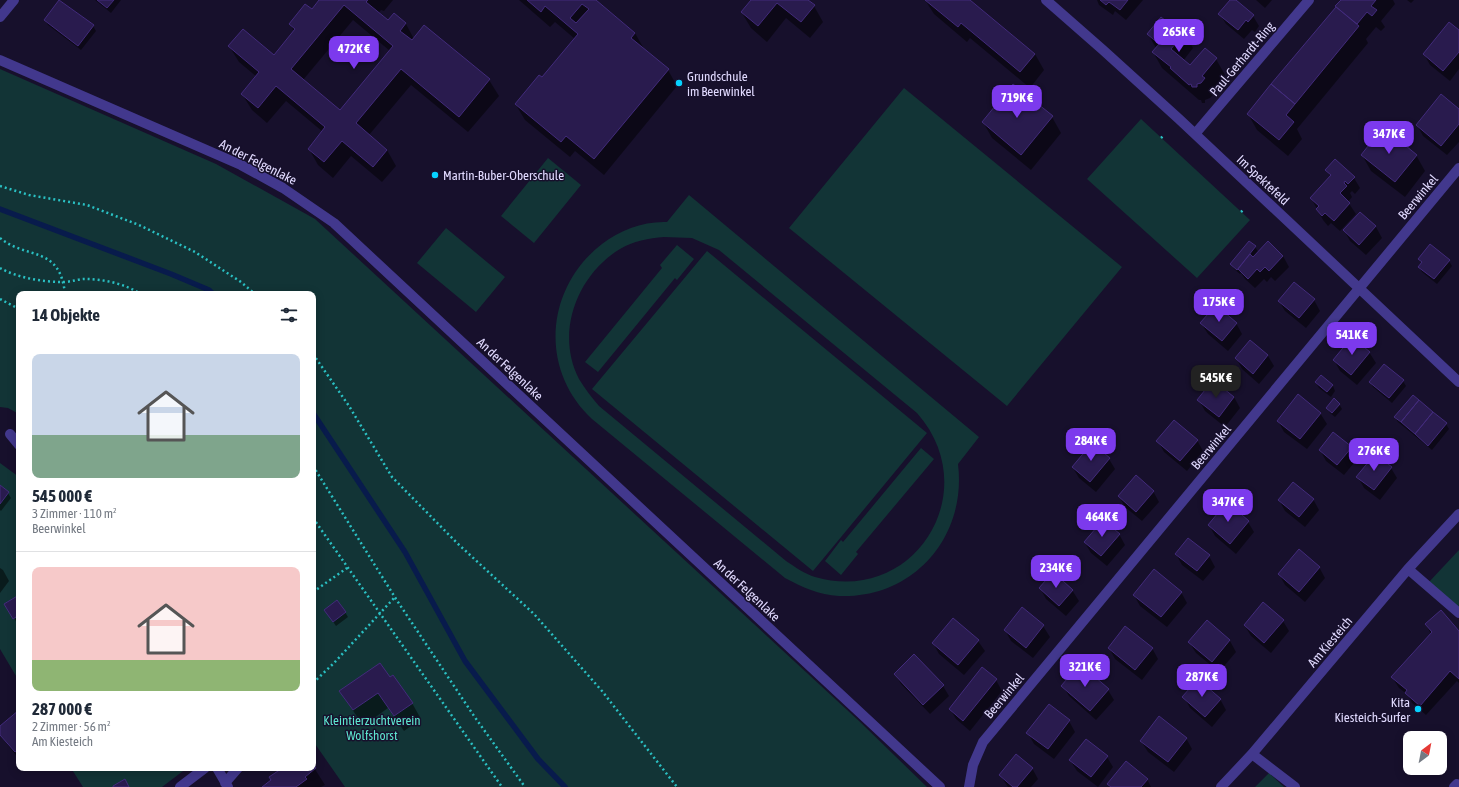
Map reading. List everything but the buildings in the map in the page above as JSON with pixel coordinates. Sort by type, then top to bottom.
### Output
[{"type":"street","points":[[0,17],[14,0]]},
{"type":"street","name":"Im Spektefeld","points":[[1046,0],[1195,134],[1459,382]]},
{"type":"street","name":"Paul-Gerhardt-Ring","points":[[1195,134],[1309,0]]},
{"type":"street","name":"An der Felgenlake","points":[[0,60],[240,164],[283,188],[334,223],[940,787]]},
{"type":"street","name":"Beerwinkel","points":[[968,787],[973,765],[983,742],[1459,168]]},
{"type":"street","points":[[10,434],[16,441]]},
{"type":"street","name":"Am Kiesteich","points":[[1221,787],[1252,754],[1408,569],[1459,514]]},
{"type":"street","points":[[1408,569],[1459,614]]},
{"type":"street","points":[[1252,754],[1295,787]]},
{"type":"street","points":[[180,787],[201,771]]},
{"type":"street","points":[[219,771],[226,785],[236,771]]},
{"type":"path","points":[[1161,138],[1164,135]]},
{"type":"path","points":[[0,186],[29,195],[87,205],[139,225],[194,252],[241,282],[252,291]]},
{"type":"path","points":[[1241,212],[1244,209]]},
{"type":"path","points":[[0,238],[48,259],[57,268],[63,282],[64,291]]},
{"type":"path","points":[[0,268],[10,274],[35,279],[63,282],[84,279],[105,281],[132,288],[136,291]]},
{"type":"path","points":[[0,299],[16,308]]},
{"type":"path","points":[[316,358],[349,406],[392,477],[458,543],[534,614],[602,691],[677,787]]},
{"type":"path","points":[[316,471],[395,597],[474,716],[525,787]]},
{"type":"path","points":[[316,522],[502,787]]},
{"type":"path","points":[[316,590],[347,568]]},
{"type":"path","points":[[316,680],[395,597]]},
{"type":"green space","name":"Kleintierzuchtverein Wolfshorst","points":[[0,69],[216,164],[315,219],[859,721],[927,787],[345,787],[316,745],[316,291],[16,291],[16,412],[8,408],[0,407]]},
{"type":"green space","points":[[904,88],[1122,267],[1007,406],[789,228]]},
{"type":"green space","points":[[1141,119],[1250,220],[1197,278],[1087,179]]},
{"type":"green space","points":[[548,158],[581,185],[534,243],[501,216]]},
{"type":"green space","points":[[689,195],[979,437],[958,464],[959,490],[954,515],[944,538],[930,558],[912,575],[890,587],[866,594],[839,596],[811,590],[785,578],[592,419],[575,399],[563,377],[557,354],[556,330],[560,306],[569,283],[583,262],[609,239],[633,227],[650,223],[667,222]],"holes":[[[658,237],[692,238],[719,250],[917,413],[936,444],[944,476],[941,507],[929,535],[909,558],[882,575],[851,581],[815,577],[786,561],[599,406],[579,379],[572,361],[569,343],[570,325],[574,306],[582,289],[592,274],[605,260],[620,249],[641,240]]]},
{"type":"green space","points":[[446,228],[505,277],[476,312],[417,263]]},
{"type":"green space","points":[[677,245],[694,259],[677,280],[675,278],[598,372],[585,362],[662,268],[660,265]]},
{"type":"green space","points":[[707,251],[927,433],[813,571],[592,389]]},
{"type":"green space","points":[[921,448],[934,459],[856,552],[858,554],[841,575],[825,561],[841,540],[843,542]]},
{"type":"green space","points":[[0,463],[16,475],[16,676],[0,649]]},
{"type":"green space","points":[[1459,550],[1459,608],[1429,582]]},
{"type":"green space","points":[[73,771],[183,771],[162,787],[83,787]]},
{"type":"green space","points":[[1269,773],[1284,787],[1255,787]]},
{"type":"waterway","points":[[0,209],[171,274],[210,291]]},
{"type":"waterway","points":[[316,418],[405,552],[465,661],[538,759],[565,787]]},
{"type":"place","name":"Grundschule im Beerwinkel","points":[[679,83]]},
{"type":"place","name":"Martin-Buber-Oberschule","points":[[435,175]]},
{"type":"place","name":"Kita Kiesteich-Surfer","points":[[1418,709]]}]
